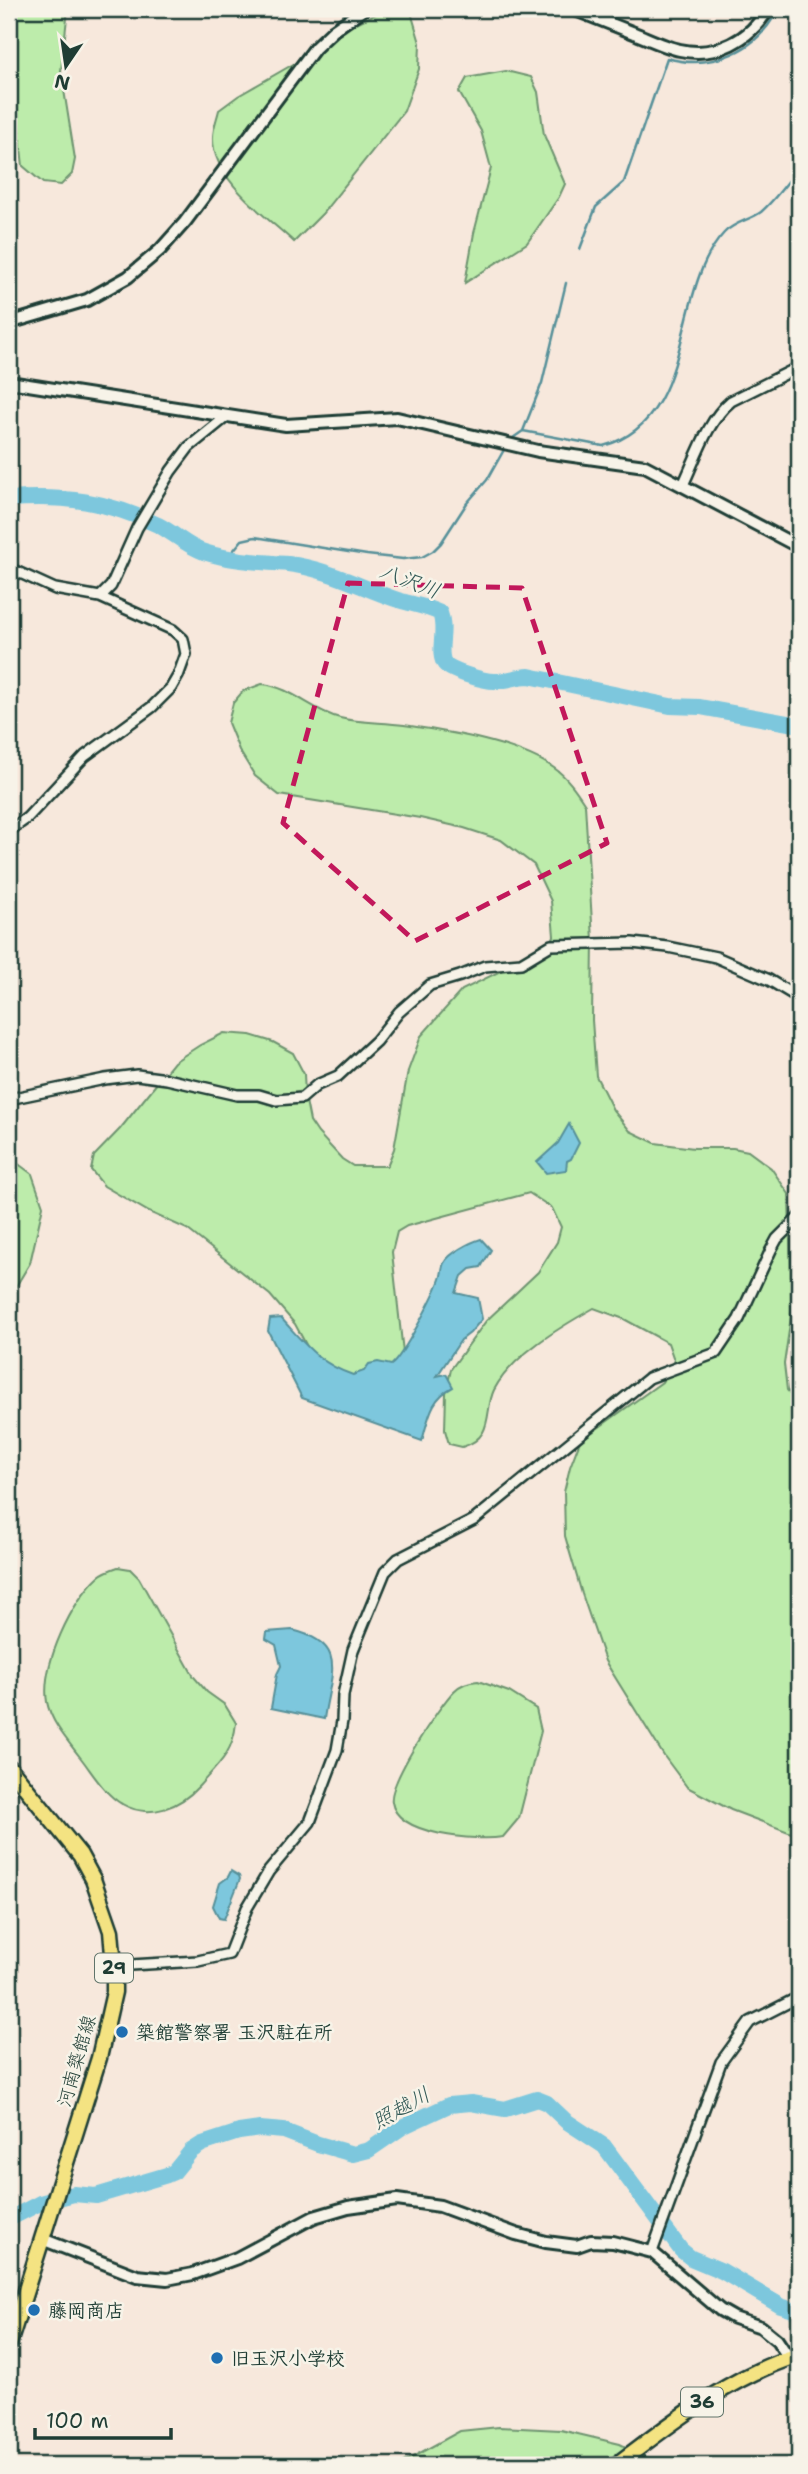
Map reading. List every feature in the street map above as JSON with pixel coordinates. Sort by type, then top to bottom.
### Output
[{"type":"main road","name":"河南築館線","points":[[9,1767],[80,1855],[93,1879],[111,1931],[114,1966],[114,1993],[108,2024],[9,2343]]},
{"type":"main road","name":"36","points":[[616,2465],[708,2398],[749,2375],[794,2357]]},
{"type":"street","points":[[9,323],[87,300],[145,264],[185,222],[315,48],[363,9]]},
{"type":"street","points":[[573,9],[668,46],[695,52],[723,48],[738,41],[751,31],[768,9]]},
{"type":"street","points":[[683,485],[723,408],[799,367]]},
{"type":"street","points":[[9,382],[286,425],[397,418],[512,445],[645,466],[799,547]]},
{"type":"street","points":[[100,597],[111,586],[137,528],[171,471],[189,447],[226,417]]},
{"type":"street","points":[[9,568],[55,589],[100,597],[173,630],[183,639],[186,654],[171,688],[152,707],[85,756],[27,818],[9,831]]},
{"type":"street","points":[[9,1099],[105,1079],[137,1076],[167,1079],[237,1095],[260,1095],[276,1100],[302,1098],[317,1085],[338,1076],[430,985],[485,966],[521,963],[551,945],[632,943],[704,954],[735,964],[799,998]]},
{"type":"street","points":[[114,1966],[198,1961],[229,1954],[247,1908],[269,1871],[310,1822],[337,1750],[343,1695],[353,1650],[385,1572],[398,1559],[474,1520],[649,1378],[716,1353],[735,1326],[777,1239],[799,1217]]},
{"type":"street","points":[[652,2252],[721,2062],[750,2022],[799,1997]]},
{"type":"street","points":[[44,2232],[137,2276],[167,2279],[192,2274],[237,2258],[314,2217],[348,2207],[397,2200],[440,2206],[516,2234],[547,2242],[577,2246],[591,2241],[612,2242],[652,2252],[720,2310],[761,2327],[794,2357]]},
{"type":"highlighted area","points":[[348,583],[522,588],[607,843],[415,941],[283,823]]},
{"type":"green space","points":[[9,9],[68,9],[61,71],[75,159],[72,174],[61,185],[43,183],[23,166],[17,111],[9,86]]},
{"type":"green space","points":[[386,9],[410,9],[420,43],[419,69],[404,111],[322,214],[294,242],[243,196],[221,167],[213,137],[219,110],[238,96],[323,47],[352,25]]},
{"type":"green space","points":[[506,71],[531,77],[538,92],[544,135],[565,184],[527,243],[465,283],[474,233],[491,168],[481,131],[459,92],[467,78]]},
{"type":"green space","points":[[262,684],[283,690],[340,718],[422,728],[502,745],[539,759],[563,775],[585,804],[593,940],[592,1020],[596,1076],[613,1110],[630,1131],[655,1143],[748,1151],[771,1168],[789,1194],[792,1310],[784,1364],[787,1390],[799,1404],[799,1836],[731,1810],[687,1787],[664,1756],[605,1661],[565,1536],[564,1492],[580,1441],[662,1382],[674,1360],[668,1343],[624,1319],[594,1308],[538,1343],[512,1365],[494,1390],[487,1423],[480,1437],[462,1447],[449,1444],[445,1430],[446,1393],[451,1369],[486,1321],[538,1272],[557,1242],[561,1227],[552,1208],[529,1193],[407,1226],[397,1232],[392,1252],[406,1380],[345,1394],[310,1352],[295,1324],[270,1295],[187,1229],[149,1212],[104,1186],[91,1170],[94,1156],[120,1129],[174,1062],[224,1033],[250,1035],[273,1042],[293,1053],[304,1074],[310,1121],[318,1133],[342,1159],[353,1166],[387,1166],[394,1149],[408,1071],[421,1036],[462,990],[549,947],[554,936],[551,901],[534,865],[501,840],[420,818],[279,795],[255,776],[239,750],[228,723],[233,703],[243,691]]},
{"type":"green space","points":[[9,1157],[32,1174],[43,1206],[30,1263],[9,1298]]},
{"type":"green space","points":[[118,1567],[130,1569],[139,1578],[194,1677],[207,1692],[225,1705],[236,1723],[228,1750],[199,1786],[174,1805],[154,1811],[133,1809],[110,1795],[60,1731],[47,1702],[49,1670],[69,1617],[99,1576]]},
{"type":"green space","points":[[478,1681],[509,1692],[536,1709],[541,1731],[519,1818],[503,1837],[458,1837],[422,1829],[397,1813],[392,1802],[393,1792],[406,1762],[447,1699],[459,1687]]},
{"type":"green space","points":[[499,2427],[561,2430],[620,2444],[662,2465],[398,2465],[460,2431]]},
{"type":"water","points":[[569,1124],[579,1143],[571,1159],[567,1161],[566,1170],[546,1173],[537,1162],[558,1143]]},
{"type":"water","points":[[481,1239],[491,1250],[481,1267],[470,1269],[462,1276],[456,1293],[478,1298],[482,1319],[461,1340],[437,1376],[446,1374],[453,1387],[435,1403],[422,1441],[302,1398],[268,1331],[270,1319],[281,1318],[305,1345],[322,1359],[353,1375],[364,1371],[369,1364],[378,1362],[391,1365],[403,1351],[425,1311],[441,1277],[443,1264],[450,1255]]},
{"type":"water","points":[[292,1630],[310,1636],[329,1653],[332,1675],[324,1719],[271,1708],[281,1666],[276,1645],[266,1639],[267,1632]]},
{"type":"water","points":[[231,1871],[240,1879],[224,1919],[219,1918],[213,1906],[220,1883]]},
{"type":"waterway","points":[[580,249],[596,207],[624,182],[667,58],[700,62],[732,54],[758,36],[778,9]]},
{"type":"waterway","points":[[523,431],[603,446],[633,432],[654,410],[668,383],[707,257],[724,233],[732,226],[761,212],[799,168]]},
{"type":"waterway","points":[[510,440],[523,431],[542,383],[566,283]]},
{"type":"waterway","points":[[228,557],[242,540],[255,537],[367,555],[403,559],[422,557],[441,543],[467,503],[487,480],[505,448]]},
{"type":"waterway","name":"八沢川","points":[[9,499],[67,499],[103,505],[158,525],[204,552],[235,559],[315,569],[435,611],[440,613],[442,620],[441,652],[444,663],[477,678],[496,681],[529,676],[670,706],[700,707],[799,725]]},
{"type":"waterway","name":"照越川","points":[[9,2219],[40,2203],[74,2194],[96,2196],[167,2175],[174,2172],[191,2151],[202,2144],[239,2132],[260,2129],[284,2131],[353,2154],[369,2150],[404,2126],[449,2105],[471,2103],[505,2109],[537,2099],[547,2103],[566,2121],[604,2146],[681,2250],[781,2306],[799,2312]]},
{"type":"place","name":"築館警察署 玉沢駐在所","points":[[122,2032]]},
{"type":"place","name":"藤岡商店","points":[[34,2310]]},
{"type":"place","name":"旧玉沢小学校","points":[[217,2358]]}]
